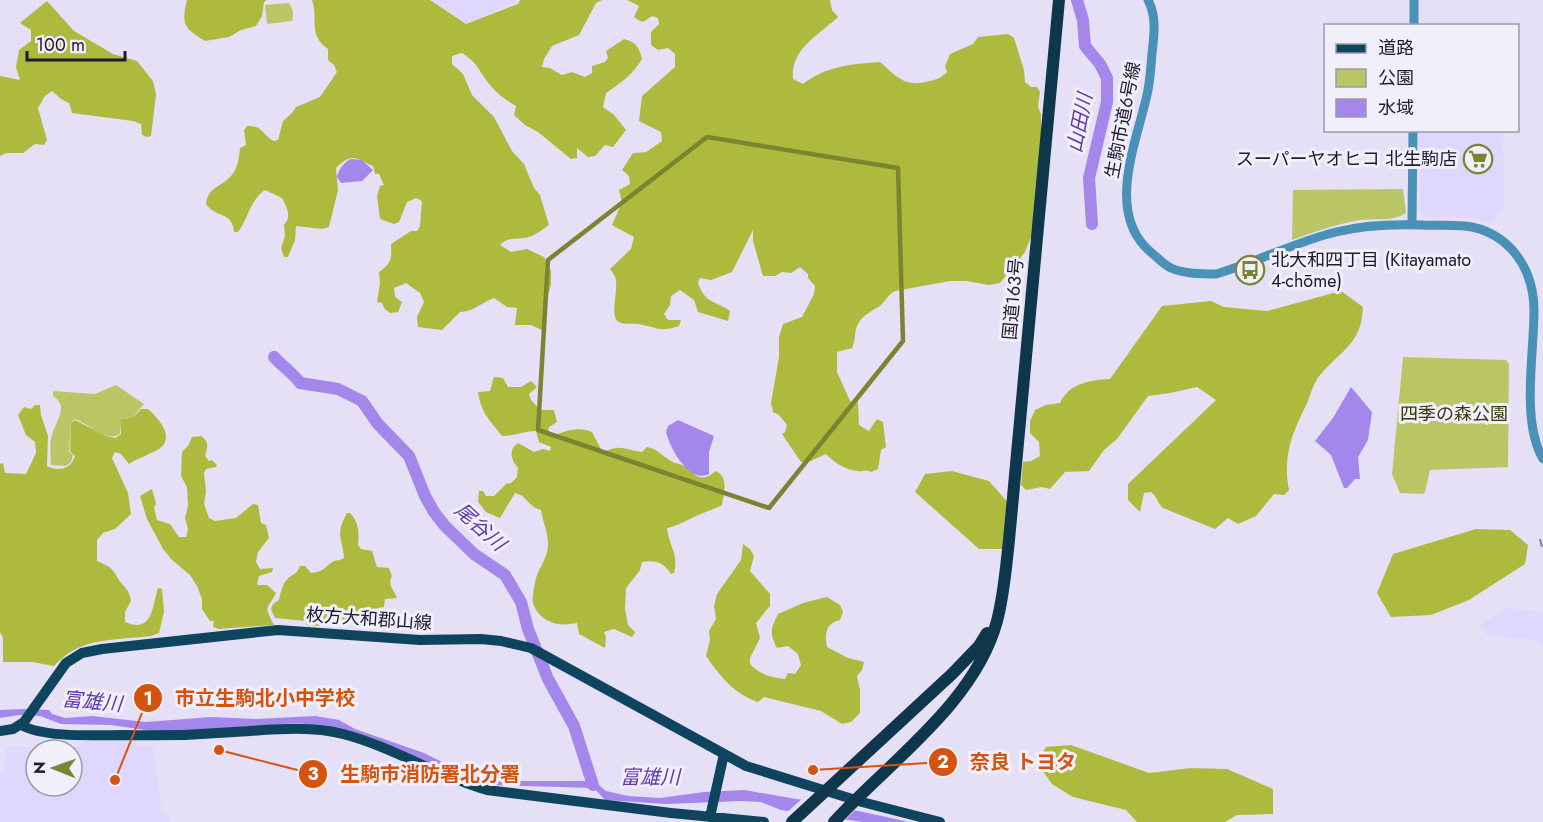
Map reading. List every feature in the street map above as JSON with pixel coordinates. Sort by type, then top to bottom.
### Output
[{"type":"highway","name":"国道163号","points":[[834,822],[953,703],[983,657],[994,630],[1001,601],[1009,540],[1059,0]]},
{"type":"highway","name":"国道163号","points":[[794,820],[968,658],[987,634],[1001,601]]},
{"type":"main road","name":"枚方大和郡山線","points":[[22,724],[66,663],[82,653],[102,649],[278,630],[420,640],[501,641],[531,648],[746,766],[820,795],[879,806],[940,822]]},
{"type":"main road","points":[[0,731],[22,724],[37,732],[88,735],[160,736],[300,729],[342,734],[388,750],[462,783],[487,790],[659,812],[711,812],[764,822]]},
{"type":"main road","points":[[711,812],[724,754]]},
{"type":"main road","points":[[871,783],[870,796],[879,806]]},
{"type":"street","name":"生駒市道6号線","points":[[1148,0],[1154,13],[1148,91],[1125,193],[1132,228],[1149,251],[1170,268],[1199,274],[1216,274],[1337,232],[1374,226],[1462,226],[1485,231],[1502,240],[1516,254],[1528,272],[1534,297],[1532,420],[1536,446],[1543,459]]},
{"type":"street","points":[[1414,0],[1414,24]]},
{"type":"street","points":[[1412,225],[1413,132]]},
{"type":"highlighted area","points":[[707,137],[898,168],[903,341],[769,508],[538,430],[548,260]]},
{"type":"shaded area","points":[[432,0],[515,0],[516,2],[466,23]]},
{"type":"shaded area","points":[[1419,132],[1503,132],[1504,208],[1492,224],[1472,218],[1427,217],[1420,211]]},
{"type":"shaded area","points":[[1508,608],[1543,612],[1543,645],[1536,640],[1487,635],[1480,624]]},
{"type":"shaded area","points":[[85,739],[135,741],[136,746],[153,746],[162,812],[170,819],[170,822],[0,822],[0,774],[4,773],[6,747],[24,747],[24,798],[84,798]]},
{"type":"green space","points":[[187,0],[267,0],[264,2],[262,16],[256,26],[241,30],[229,37],[205,41],[192,33],[186,25],[184,15]]},
{"type":"green space","points":[[312,0],[430,0],[466,24],[518,4],[520,0],[602,0],[596,3],[579,35],[552,46],[542,67],[550,68],[562,75],[572,72],[585,77],[592,73],[592,66],[605,62],[608,58],[606,51],[624,39],[640,51],[642,59],[626,78],[606,93],[603,107],[614,115],[626,130],[613,147],[605,145],[595,156],[588,157],[577,148],[577,158],[571,159],[514,115],[516,106],[490,85],[471,60],[462,53],[452,56],[452,64],[463,74],[472,95],[494,117],[512,151],[524,164],[534,188],[540,195],[549,225],[532,236],[507,240],[500,245],[511,252],[527,249],[544,257],[551,271],[551,285],[545,304],[547,316],[542,330],[531,325],[515,325],[517,308],[507,307],[494,298],[460,312],[442,330],[418,327],[417,317],[424,302],[420,293],[406,283],[394,288],[395,297],[402,302],[398,312],[390,313],[382,303],[377,302],[379,272],[390,261],[391,244],[411,231],[417,231],[420,226],[422,201],[416,198],[407,202],[399,222],[394,224],[380,219],[377,196],[380,186],[384,185],[379,174],[375,174],[373,166],[358,159],[350,158],[336,168],[338,190],[329,227],[322,229],[296,226],[295,240],[288,257],[284,257],[281,248],[285,236],[284,225],[288,215],[282,198],[265,190],[256,199],[238,232],[234,232],[233,225],[227,217],[214,212],[206,204],[212,190],[227,180],[235,170],[240,148],[246,145],[244,130],[247,126],[260,129],[270,139],[278,140],[283,121],[296,107],[320,97],[337,72],[328,60],[328,49],[318,38]]},
{"type":"green space","points":[[627,0],[830,0],[832,10],[838,17],[807,43],[793,68],[793,79],[803,84],[830,70],[849,65],[880,62],[905,81],[918,83],[929,81],[940,78],[947,72],[945,66],[950,54],[973,44],[978,37],[1008,34],[1014,38],[1024,70],[1025,82],[1031,87],[1037,87],[1040,92],[1038,106],[1041,115],[1041,133],[1033,232],[1025,252],[1000,283],[989,285],[950,281],[895,291],[860,321],[852,348],[837,352],[837,372],[850,401],[858,402],[859,425],[869,431],[877,419],[883,422],[886,447],[881,450],[878,469],[871,472],[848,469],[826,454],[811,461],[801,462],[782,434],[787,425],[779,415],[773,412],[771,403],[779,357],[779,337],[783,324],[802,317],[814,294],[815,286],[808,278],[808,274],[800,267],[791,273],[782,272],[775,276],[763,276],[753,241],[753,230],[732,272],[711,280],[700,278],[698,282],[707,298],[730,311],[728,321],[698,312],[694,300],[680,290],[671,296],[670,305],[664,314],[668,320],[681,320],[679,326],[662,329],[619,322],[616,319],[614,310],[616,280],[610,269],[631,249],[634,237],[612,225],[622,202],[619,190],[630,184],[629,176],[622,170],[633,153],[646,152],[662,141],[661,132],[639,121],[642,96],[675,67],[675,54],[668,48],[658,50],[651,45],[651,32],[659,24],[658,18],[652,16],[643,22],[638,20],[634,17],[639,6]]},
{"type":"green space","points":[[47,1],[74,31],[113,54],[137,61],[153,81],[156,94],[151,136],[142,135],[141,124],[133,121],[72,113],[69,103],[52,91],[45,96],[38,108],[47,140],[44,145],[35,144],[23,153],[6,153],[0,156],[0,76],[20,80],[16,67],[19,50],[31,41],[31,30],[20,23]]},
{"type":"green space","points":[[289,3],[293,12],[292,21],[267,24],[265,5]]},
{"type":"green space","points":[[1403,189],[1406,213],[1401,216],[1351,222],[1325,228],[1292,240],[1293,190]]},
{"type":"green space","points":[[1341,291],[1363,307],[1359,330],[1349,346],[1314,384],[1290,444],[1287,465],[1289,490],[1284,495],[1274,494],[1256,516],[1238,524],[1228,518],[1215,529],[1163,508],[1151,492],[1144,493],[1140,512],[1128,500],[1128,484],[1216,400],[1197,387],[1148,396],[1117,439],[1104,450],[1089,471],[1065,472],[1050,489],[1042,487],[1026,490],[1021,485],[1023,462],[1040,456],[1039,442],[1030,433],[1030,421],[1035,410],[1046,405],[1060,403],[1069,391],[1081,384],[1110,379],[1162,306],[1211,301],[1224,307],[1267,311]]},
{"type":"green space","name":"四季の森公園","points":[[1403,357],[1506,360],[1509,364],[1508,467],[1430,470],[1423,494],[1400,493],[1392,474]]},
{"type":"green space","points":[[494,377],[503,378],[508,387],[521,387],[531,381],[537,387],[529,394],[540,410],[554,410],[557,422],[549,427],[548,432],[552,436],[572,430],[587,430],[592,432],[605,452],[619,448],[642,452],[647,447],[682,465],[699,477],[706,477],[716,471],[723,477],[725,486],[722,505],[667,528],[675,555],[674,573],[671,574],[659,563],[642,562],[640,570],[626,588],[625,609],[628,625],[635,632],[632,637],[614,629],[604,632],[605,648],[579,634],[577,623],[558,624],[546,620],[537,612],[533,601],[536,578],[548,547],[541,510],[523,496],[515,493],[500,518],[486,512],[478,502],[479,491],[483,491],[486,496],[494,496],[517,477],[518,468],[512,452],[518,443],[534,452],[543,449],[550,451],[551,447],[539,442],[536,431],[502,436],[483,411],[478,392],[490,391]]},
{"type":"green space","points":[[116,385],[144,404],[133,417],[120,420],[120,434],[103,435],[75,419],[71,422],[69,451],[73,455],[71,462],[66,466],[51,465],[51,438],[61,410],[58,400],[53,396],[53,391],[95,394]]},
{"type":"green space","points":[[35,405],[40,405],[48,436],[47,466],[56,469],[71,464],[75,456],[70,451],[71,423],[75,420],[106,436],[115,438],[121,434],[120,420],[134,417],[141,409],[148,409],[166,433],[164,444],[159,449],[129,464],[121,454],[115,452],[112,458],[128,493],[131,514],[115,529],[103,533],[97,540],[97,561],[113,570],[129,594],[131,601],[125,612],[125,622],[134,625],[146,621],[150,616],[158,588],[162,589],[164,612],[159,633],[81,647],[72,651],[54,666],[32,662],[3,662],[3,638],[0,632],[0,464],[3,463],[5,473],[26,474],[36,453],[35,442],[26,435],[18,415],[24,407],[31,409]]},
{"type":"green space","points":[[201,436],[207,445],[205,456],[217,465],[206,469],[204,473],[206,491],[204,504],[209,518],[215,521],[236,518],[253,504],[258,505],[261,523],[266,525],[269,538],[258,552],[256,562],[260,569],[273,568],[272,572],[259,576],[257,585],[267,585],[276,593],[267,610],[274,625],[219,629],[213,627],[214,621],[210,621],[202,609],[202,599],[197,586],[190,575],[163,549],[147,519],[140,496],[152,489],[157,520],[170,524],[179,537],[186,537],[188,529],[185,518],[188,506],[187,487],[181,476],[182,452],[192,437]]},
{"type":"green space","points":[[952,471],[989,481],[1011,506],[1004,549],[979,549],[915,492],[925,474]]},
{"type":"green space","points":[[347,513],[353,516],[357,524],[358,545],[361,549],[372,551],[377,567],[389,568],[392,576],[391,584],[397,598],[385,599],[384,607],[367,610],[367,616],[358,615],[337,621],[330,620],[314,626],[306,625],[306,621],[275,618],[271,609],[273,604],[279,600],[286,581],[296,573],[300,566],[305,566],[311,573],[344,558],[340,531]]},
{"type":"green space","points":[[1476,529],[1510,530],[1528,545],[1525,564],[1469,600],[1431,615],[1391,617],[1377,593],[1393,554]]},
{"type":"green space","points":[[743,544],[754,556],[750,571],[770,594],[770,606],[756,623],[760,638],[750,658],[750,664],[762,673],[775,677],[785,679],[788,673],[795,674],[801,665],[798,654],[788,646],[777,648],[772,634],[774,623],[778,614],[803,603],[827,597],[840,605],[843,612],[840,620],[835,621],[827,630],[827,647],[848,658],[864,662],[857,676],[860,690],[860,713],[851,722],[842,724],[821,711],[764,697],[758,702],[749,699],[728,684],[706,656],[710,640],[709,631],[716,619],[714,606],[717,594],[741,560]]},
{"type":"green space","points":[[1071,745],[1149,773],[1191,768],[1227,769],[1273,789],[1273,814],[1237,815],[1225,822],[1137,822],[1126,810],[1073,797],[1052,784],[1037,763],[1046,747]]},
{"type":"water","points":[[351,159],[362,160],[373,170],[362,181],[341,183],[337,177],[339,171]]},
{"type":"water","points":[[1351,387],[1372,412],[1368,440],[1358,457],[1360,479],[1355,479],[1347,488],[1344,488],[1331,455],[1315,441],[1333,418]]},
{"type":"water","points":[[678,420],[714,436],[709,452],[709,474],[702,476],[694,474],[676,455],[666,432],[668,426]]},
{"type":"water","points":[[0,710],[49,710],[52,714],[65,718],[92,716],[146,722],[211,717],[256,719],[315,716],[339,720],[355,729],[424,753],[475,775],[504,781],[594,781],[606,791],[628,796],[660,798],[704,792],[744,790],[831,805],[909,822],[862,822],[781,810],[761,802],[666,804],[605,800],[594,788],[493,785],[312,725],[298,723],[190,731],[152,731],[111,725],[61,724],[40,716],[19,715],[0,718]]},
{"type":"pier","points":[[803,798],[857,808],[844,821],[786,813]]},
{"type":"waterway","name":"山田川","points":[[1077,0],[1083,20],[1085,46],[1100,64],[1107,78],[1107,102],[1089,178],[1092,224]]},
{"type":"waterway","name":"尾谷川","points":[[274,357],[300,383],[338,389],[362,401],[378,424],[409,456],[425,496],[445,526],[474,554],[505,575],[521,602],[528,629],[548,679],[574,726],[593,785]]},
{"type":"railway","points":[[1540,539],[1543,551]]},
{"type":"place","name":"スーパーヤオヒコ 北生駒店","points":[[1478,159]]},
{"type":"place","name":"北大和四丁目 (Kitayamato 4-chōme)","points":[[1250,270]]},
{"type":"place","name":"生駒市消防署北分署","points":[[219,750]]},
{"type":"place","name":"奈良 トヨタ","points":[[813,770]]},
{"type":"place","name":"市立生駒北小中学校","points":[[115,780]]},
{"type":"water label","name":"富雄川","points":[[92,702]]},
{"type":"water label","name":"富雄川","points":[[650,777]]}]
